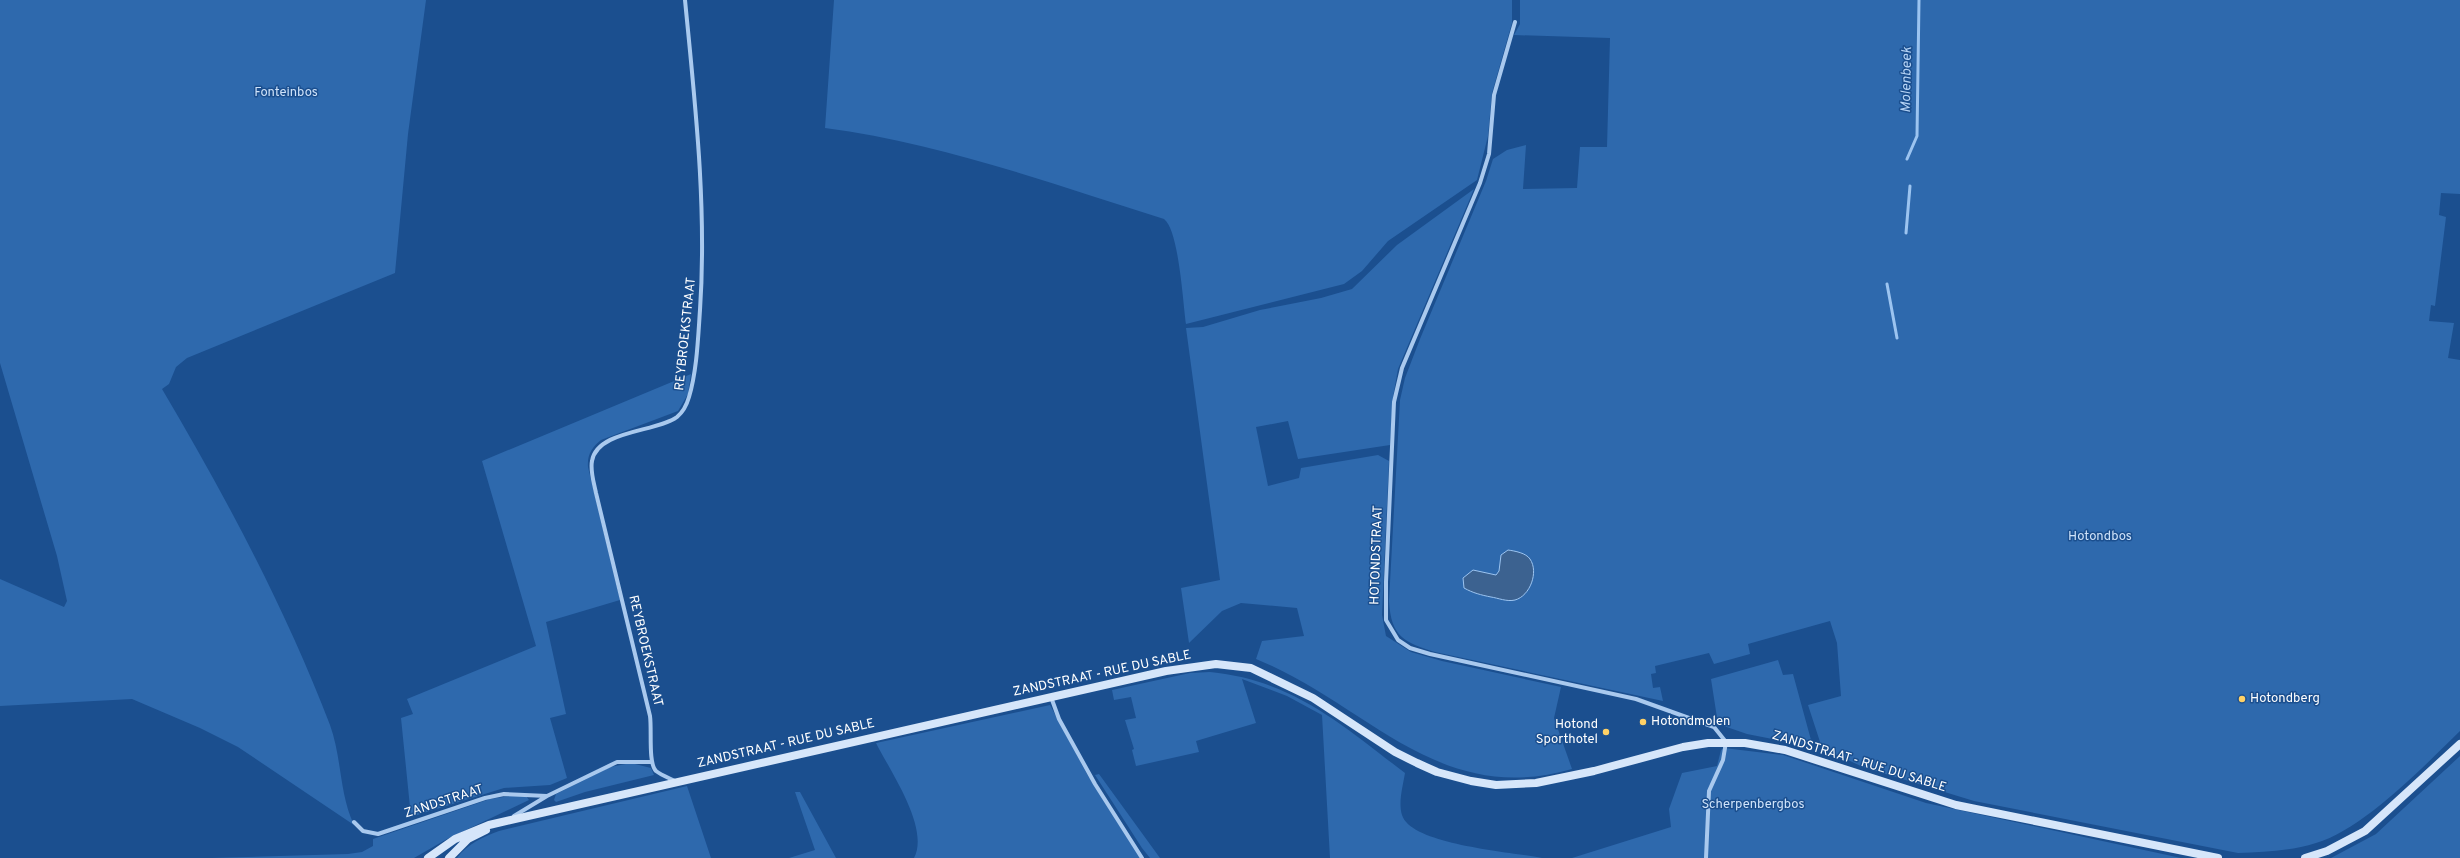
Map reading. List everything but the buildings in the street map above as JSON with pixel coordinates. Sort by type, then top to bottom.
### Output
[{"type":"main road","name":"ZANDSTRAAT - RUE DU SABLE","points":[[428,858],[473,830],[507,821],[1184,667],[1230,664],[1252,668],[1313,698],[1395,752],[1449,776],[1496,785],[1523,784],[1555,779],[1674,749],[1726,742],[1771,746],[1956,804],[2218,858]]},
{"type":"main road","points":[[2305,858],[2328,851],[2365,831],[2460,744]]},
{"type":"main road","name":"ZANDSTRAAT - RUE DU SABLE","points":[[449,858],[468,839],[507,821]]},
{"type":"street","name":"REYBROEKSTRAAT","points":[[650,762],[652,731],[650,716],[596,493],[592,461],[594,453],[604,443],[674,419],[684,409],[690,395],[700,306],[703,210],[685,0]]},
{"type":"street","name":"HOTONDSTRAAT","points":[[1515,22],[1494,95],[1489,154],[1480,183],[1402,368],[1394,402],[1385,590],[1386,620],[1398,640],[1410,648],[1430,654],[1636,699],[1714,727],[1726,742]]},
{"type":"street","points":[[1051,697],[1059,719],[1095,784],[1142,858]]},
{"type":"street","points":[[1706,858],[1709,791],[1711,783],[1722,765],[1726,742]]},
{"type":"street","name":"ZANDSTRAAT","points":[[507,821],[547,796],[618,762],[650,762]]},
{"type":"street","points":[[650,762],[656,771],[675,782]]},
{"type":"street","name":"ZANDSTRAAT","points":[[354,822],[363,831],[378,834],[484,798],[504,794],[547,796]]},
{"type":"green space","name":"Fonteinbos","points":[[0,0],[426,0],[408,134],[395,273],[187,358],[176,367],[169,384],[162,389],[231,512],[294,638],[334,737],[343,788],[349,813],[354,825],[238,747],[200,728],[132,699],[0,706],[0,579],[64,607],[67,601],[57,556],[0,363]]},
{"type":"green space","points":[[834,0],[1512,0],[1512,23],[1492,93],[1488,136],[1477,180],[1388,241],[1362,271],[1344,284],[1186,324],[1177,252],[1169,226],[1164,219],[954,154],[868,135],[825,128]]},
{"type":"green space","name":"Hotondbos","points":[[1520,0],[2460,0],[2460,194],[2441,193],[2439,215],[2446,217],[2435,306],[2431,305],[2429,321],[2454,323],[2448,358],[2460,360],[2460,731],[2411,778],[2373,811],[2354,825],[2334,836],[2297,848],[2268,852],[2238,853],[1974,801],[1863,767],[1822,748],[1808,705],[1841,696],[1837,643],[1830,621],[1748,644],[1750,654],[1714,664],[1709,653],[1655,666],[1656,673],[1651,674],[1653,688],[1660,687],[1663,701],[1435,652],[1407,641],[1396,630],[1390,613],[1389,601],[1400,400],[1405,378],[1420,339],[1486,181],[1493,159],[1507,150],[1526,145],[1523,189],[1577,188],[1580,147],[1607,147],[1610,38],[1514,35],[1520,24]]},
{"type":"green space","points":[[1474,189],[1398,369],[1393,397],[1390,445],[1298,459],[1288,421],[1256,427],[1268,486],[1299,478],[1301,468],[1378,455],[1389,461],[1382,615],[1386,636],[1411,652],[1442,661],[1561,687],[1554,718],[1572,769],[1525,777],[1482,775],[1442,763],[1405,746],[1296,678],[1256,659],[1262,641],[1304,636],[1297,608],[1241,603],[1222,611],[1189,643],[1181,588],[1220,580],[1186,328],[1203,327],[1260,310],[1321,298],[1352,289],[1397,245]]},
{"type":"green space","points":[[691,374],[688,394],[678,411],[601,440],[595,445],[589,455],[588,467],[620,600],[546,622],[566,714],[550,718],[567,778],[550,785],[504,788],[411,817],[401,718],[413,714],[407,699],[536,646],[482,461]]},
{"type":"green space","points":[[1778,660],[1783,675],[1793,674],[1811,740],[1808,746],[1747,734],[1718,724],[1711,679]]},
{"type":"green space","points":[[1210,672],[1240,677],[1267,684],[1292,695],[1338,722],[1360,738],[1405,773],[1401,799],[1402,815],[1409,825],[1424,834],[1464,846],[1542,858],[1330,858],[1322,715],[1287,696],[1242,679],[1256,723],[1196,741],[1199,752],[1136,766],[1132,750],[1134,749],[1125,720],[1136,718],[1131,697],[1114,700],[1112,690],[1190,673]]},
{"type":"green space","points":[[1050,705],[1087,774],[1140,858],[914,858],[918,846],[917,831],[913,816],[876,743]]},
{"type":"green space","name":"Scherpenbergbos","points":[[1724,748],[1783,755],[1926,803],[2181,858],[1572,858],[1671,827],[1669,809],[1682,773],[1717,766],[1721,750]]},
{"type":"green space","points":[[2460,756],[2460,858],[2331,858],[2376,834]]},
{"type":"green space","points":[[631,763],[651,768],[654,775],[585,792],[556,802],[554,800],[556,794],[610,767]]},
{"type":"green space","points":[[1099,774],[1160,858],[1150,858],[1142,848],[1095,775]]},
{"type":"green space","points":[[687,786],[711,858],[457,858],[470,845],[481,838],[499,831]]},
{"type":"green space","points":[[795,792],[800,792],[836,858],[789,858],[815,850]]},
{"type":"green space","points":[[516,795],[526,796],[529,800],[447,839],[414,858],[211,858],[348,854],[362,852],[373,846],[373,839],[490,799]]},
{"type":"shaded area","points":[[1508,550],[1526,555],[1533,564],[1534,570],[1532,583],[1525,594],[1520,598],[1509,601],[1480,595],[1464,588],[1463,578],[1473,570],[1496,575],[1499,571],[1501,555]]},
{"type":"waterway","name":"Molenbeek","points":[[1907,159],[1917,136],[1919,0]]},
{"type":"waterway","name":"Molenbeek","points":[[1906,233],[1910,186]]},
{"type":"waterway","name":"Molenbeek","points":[[1887,284],[1897,338]]},
{"type":"place","name":"Hotondberg","points":[[2242,699]]},
{"type":"place","name":"Hotondmolen","points":[[1643,722]]},
{"type":"place","name":"Hotond Sporthotel","points":[[1606,732]]}]
